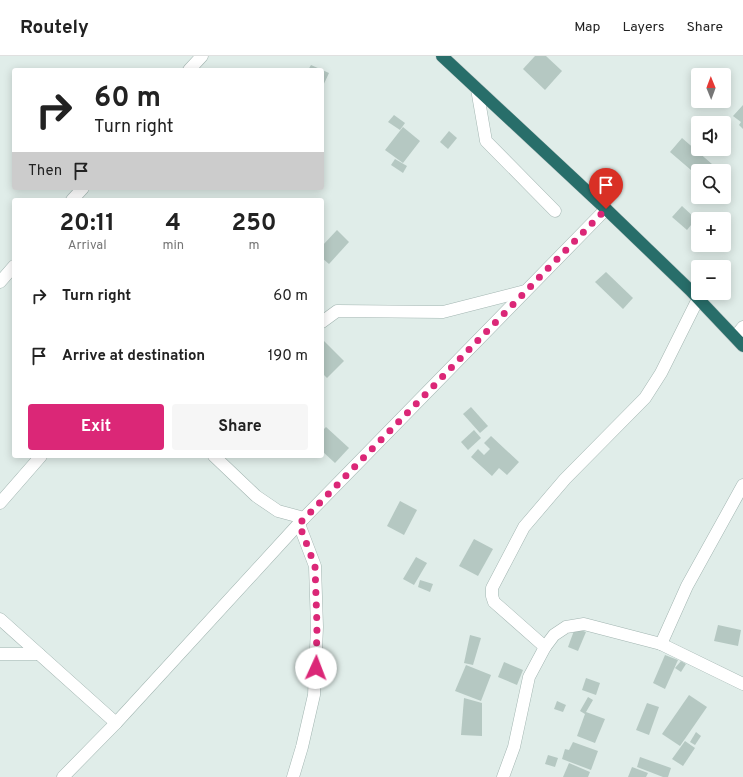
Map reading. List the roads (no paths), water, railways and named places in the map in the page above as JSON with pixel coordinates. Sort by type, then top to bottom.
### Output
[{"type":"highway","points":[[442,56],[606,209],[691,292]]},
{"type":"highway","points":[[699,300],[739,342]]},
{"type":"street","points":[[191,68],[202,56]]},
{"type":"street","points":[[477,89],[486,141],[555,211]]},
{"type":"street","points":[[74,198],[81,190]]},
{"type":"street","points":[[63,777],[116,723],[302,521],[606,209]]},
{"type":"street","points":[[0,282],[12,268]]},
{"type":"street","points":[[324,321],[337,311],[443,312],[526,291]]},
{"type":"street","points":[[545,646],[494,602],[492,588],[524,527],[565,479],[645,398],[661,373],[698,300]]},
{"type":"street","points":[[739,342],[743,327]]},
{"type":"street","points":[[0,503],[39,458]]},
{"type":"street","points":[[216,458],[256,496],[278,511],[302,521]]},
{"type":"street","points":[[661,644],[687,586],[743,485]]},
{"type":"street","points":[[293,777],[314,695],[317,627],[315,566],[302,521]]},
{"type":"street","points":[[0,619],[116,723]]},
{"type":"street","points":[[503,777],[514,747],[529,676],[545,646],[554,635],[566,627],[584,624],[661,644],[743,684]]},
{"type":"street","points":[[0,654],[39,654]]}]
